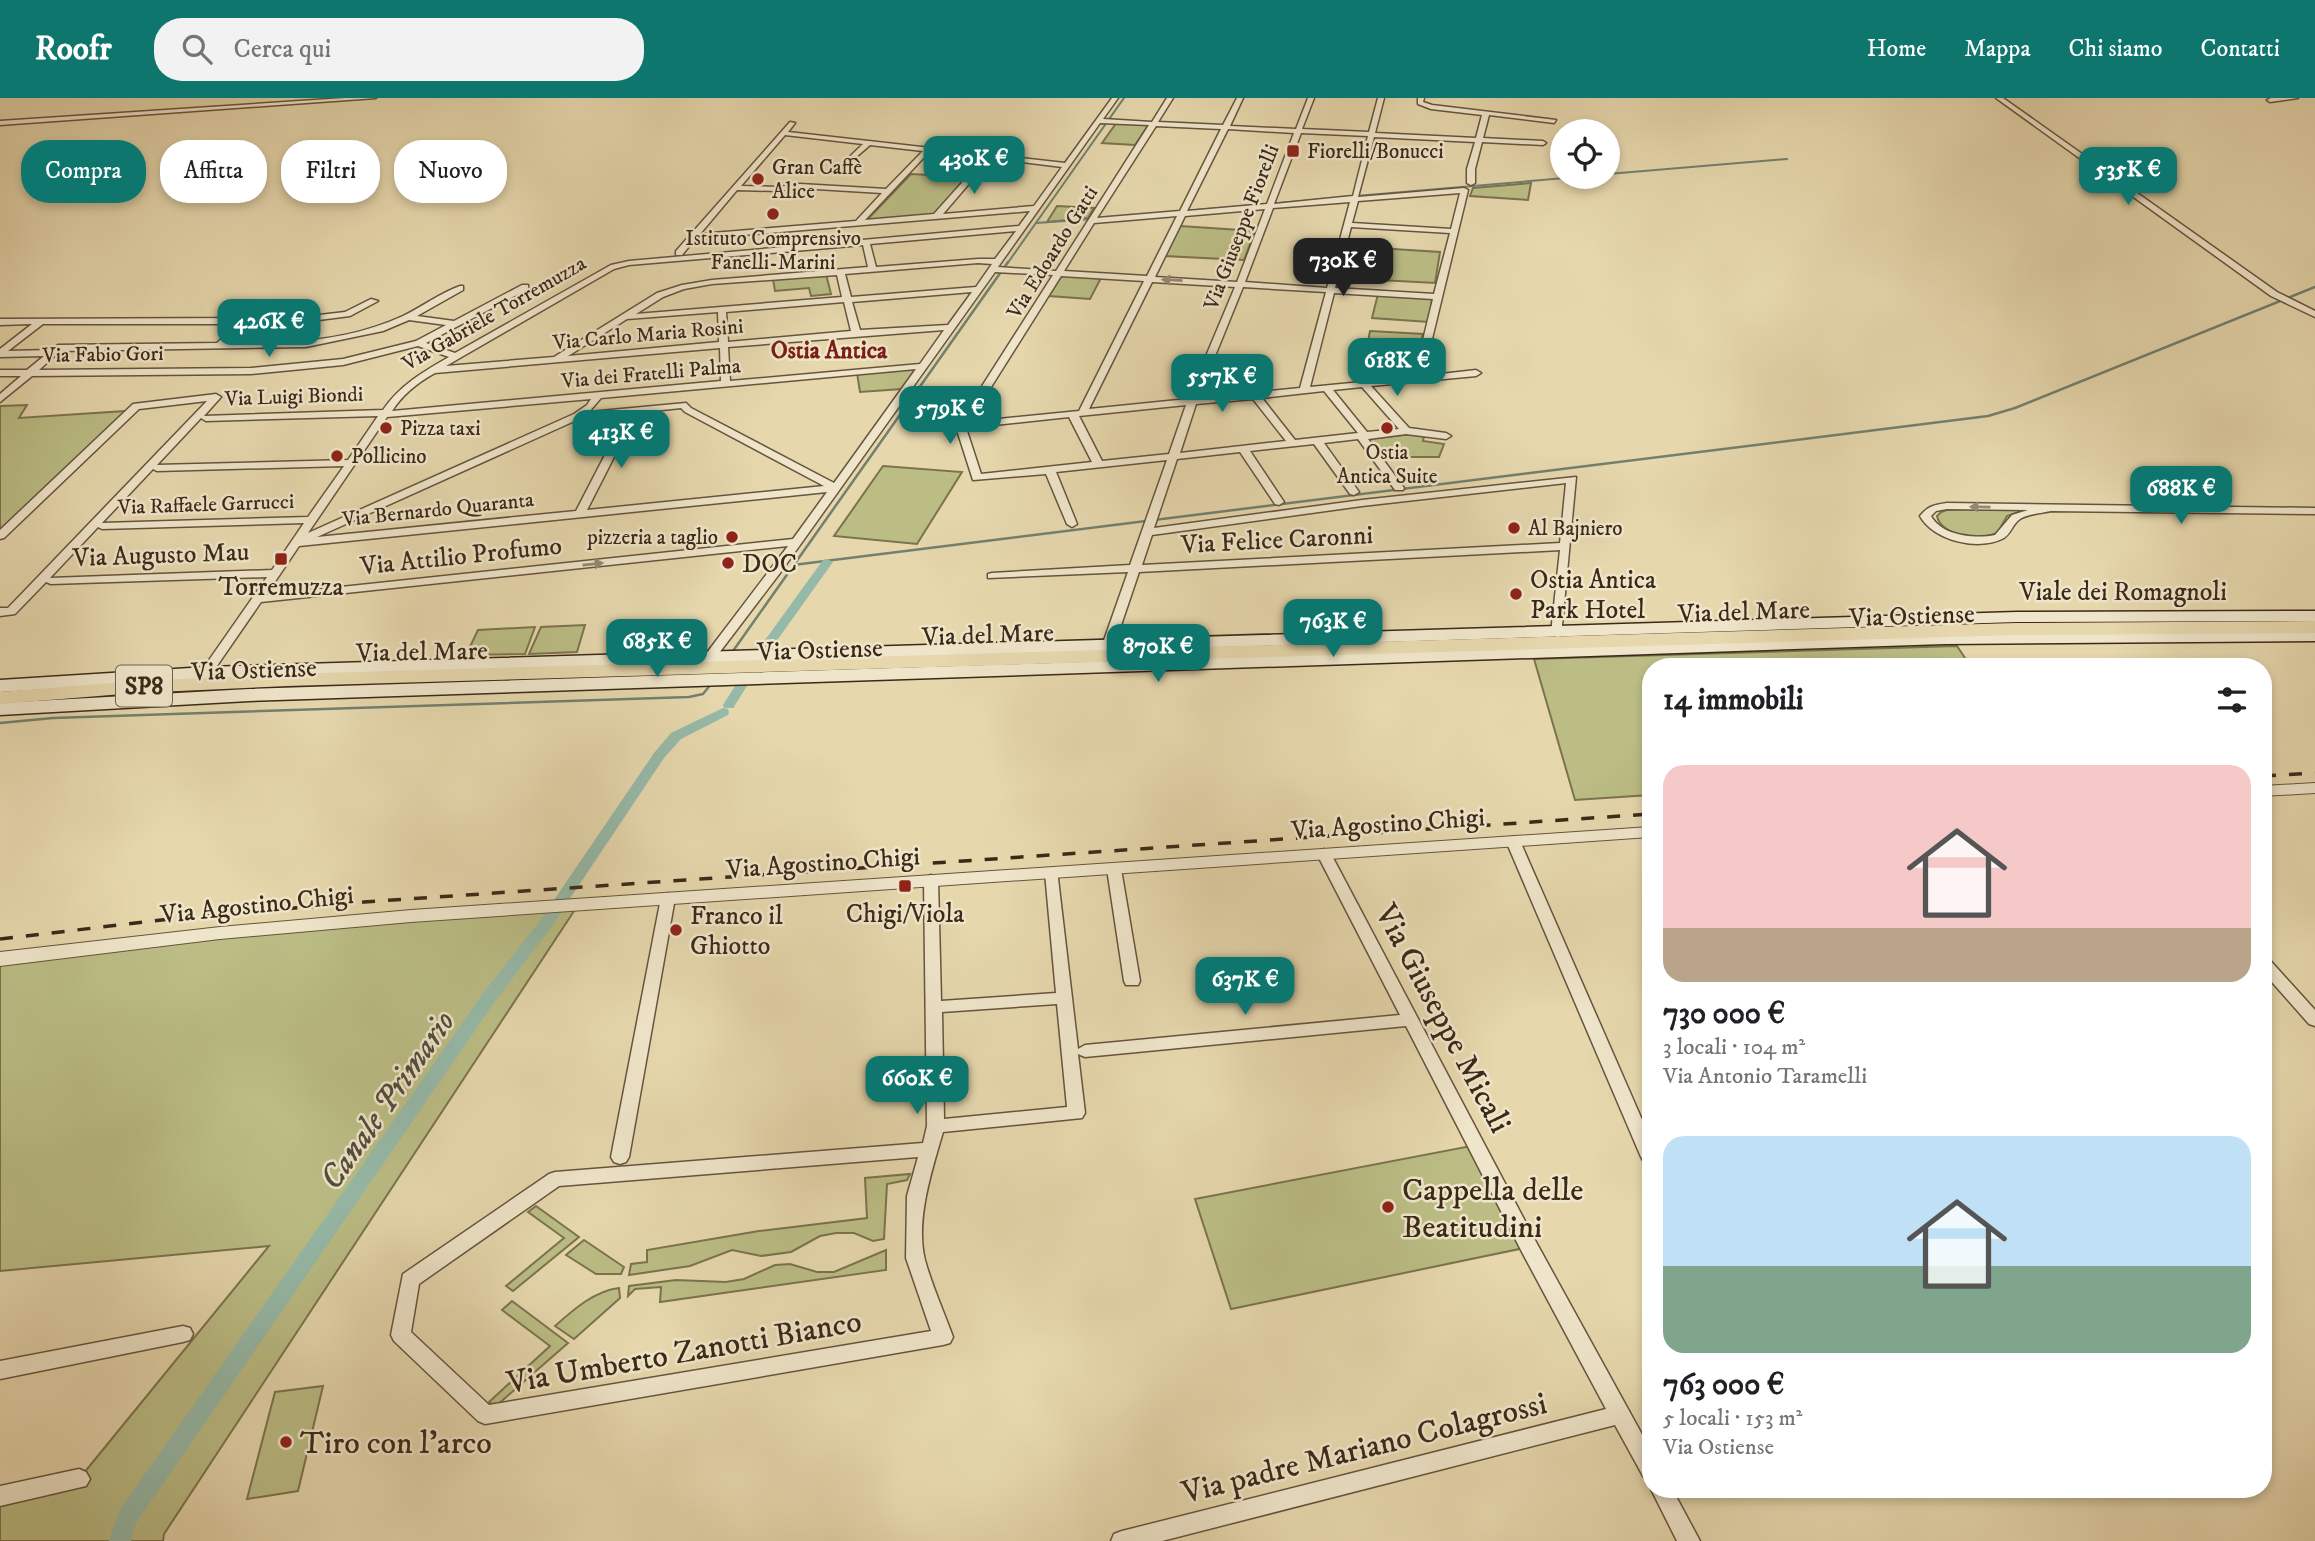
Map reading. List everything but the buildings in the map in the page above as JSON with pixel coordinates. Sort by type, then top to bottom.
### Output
[{"type":"main road","name":"Viale dei Romagnoli","points":[[0,686],[206,673],[2062,616],[2315,616]]},
{"type":"main road","name":"Via del Mare","points":[[0,698],[125,687],[288,680],[2016,629],[2315,627]]},
{"type":"main road","name":"Via Ostiense","points":[[0,709],[263,694],[1945,639],[2315,636]]},
{"type":"street","points":[[0,123],[373,98]]},
{"type":"street","points":[[709,658],[728,637],[1115,98]]},
{"type":"street","name":"Via Edoardo Gatti","points":[[965,425],[1170,98]]},
{"type":"street","points":[[1077,414],[1150,279],[1240,98]]},
{"type":"street","name":"Via Giuseppe Fiorelli","points":[[1108,646],[1192,402],[1311,98]]},
{"type":"street","points":[[1304,391],[1381,98]]},
{"type":"street","points":[[1420,98],[1420,103],[1426,106],[1550,121]]},
{"type":"street","points":[[1999,98],[2274,294],[2315,314]]},
{"type":"street","points":[[2270,100],[2295,98]]},
{"type":"street","points":[[1471,183],[1471,171],[1486,113]]},
{"type":"street","points":[[1098,121],[1543,143]]},
{"type":"street","points":[[680,253],[792,123]]},
{"type":"street","points":[[783,133],[1067,165]]},
{"type":"street","points":[[840,169],[868,143]]},
{"type":"street","points":[[858,223],[928,149]]},
{"type":"street","points":[[937,216],[989,156]]},
{"type":"street","points":[[736,188],[776,189],[798,186],[888,191]]},
{"type":"street","points":[[1092,220],[1355,196],[1463,190],[1466,194],[1454,231],[1418,379]]},
{"type":"street","points":[[693,237],[1036,208]]},
{"type":"street","points":[[1348,225],[1454,231]]},
{"type":"street","points":[[706,283],[703,256],[1022,228]]},
{"type":"street","points":[[866,242],[873,270]]},
{"type":"street","name":"Via Gabriele Torremuzza","points":[[206,673],[383,414],[405,388],[613,266],[703,256]]},
{"type":"street","points":[[554,360],[666,292],[706,283],[978,261],[1013,270],[1437,297]]},
{"type":"street","points":[[840,272],[856,333]]},
{"type":"street","name":"Via Fabio Gori","points":[[0,373],[233,371],[299,368],[343,362],[419,343],[525,287]]},
{"type":"street","points":[[0,354],[55,350],[306,344],[352,337],[408,317],[460,288]]},
{"type":"street","points":[[623,318],[978,289]]},
{"type":"street","points":[[274,344],[300,320],[347,314],[374,301]]},
{"type":"street","points":[[722,310],[726,384]]},
{"type":"street","points":[[0,322],[246,321],[283,314],[295,316],[300,320]]},
{"type":"street","points":[[408,317],[458,324]]},
{"type":"street","points":[[0,354],[42,321]]},
{"type":"street","points":[[220,345],[246,321]]},
{"type":"street","name":"Via Carlo Maria Rosini","points":[[432,371],[951,327]]},
{"type":"street","points":[[419,343],[457,357]]},
{"type":"street","points":[[251,353],[260,345]]},
{"type":"street","points":[[0,399],[55,350]]},
{"type":"street","points":[[233,371],[242,362]]},
{"type":"street","name":"Via dei Fratelli Palma","points":[[383,414],[923,366]]},
{"type":"street","points":[[1446,436],[1406,432],[976,478],[961,428],[965,425],[1476,373]]},
{"type":"street","points":[[1365,385],[1406,432]]},
{"type":"street","points":[[681,388],[683,405],[688,410],[836,488]]},
{"type":"street","points":[[1327,389],[1399,488]]},
{"type":"street","points":[[295,543],[578,416],[590,407],[598,395]]},
{"type":"street","points":[[1255,395],[1293,444]]},
{"type":"street","points":[[0,536],[136,406],[216,397],[11,612],[0,612]]},
{"type":"street","points":[[578,416],[683,405]]},
{"type":"street","points":[[579,515],[614,451],[619,434],[619,412]]},
{"type":"street","name":"Via Luigi Biondi","points":[[206,418],[383,414]]},
{"type":"street","points":[[1077,414],[1099,466]]},
{"type":"street","points":[[1318,442],[1354,492]]},
{"type":"street","points":[[1244,450],[1279,502]]},
{"type":"street","points":[[157,468],[350,463]]},
{"type":"street","points":[[1050,471],[1072,524]]},
{"type":"street","points":[[1150,525],[1572,479],[1557,632]]},
{"type":"street","name":"Via Bernardo Quaranta","points":[[295,543],[836,488]]},
{"type":"street","points":[[2049,508],[2016,517],[2004,534],[1992,539],[1947,534],[1928,524],[1925,516],[1931,509],[1942,506],[2315,511]]},
{"type":"street","name":"Via Raffaele Garrucci","points":[[102,526],[312,520]]},
{"type":"street","name":"Via Attilio Profumo","points":[[257,599],[796,542]]},
{"type":"street","name":"Via Felice Caronni","points":[[992,576],[1565,546]]},
{"type":"street","name":"Via Augusto Mau","points":[[51,581],[273,573]]},
{"type":"street","points":[[2272,790],[2315,788]]},
{"type":"street","name":"Via Agostino Chigi","points":[[0,959],[220,933],[538,908],[1642,833]]},
{"type":"street","points":[[1513,841],[1642,1139]]},
{"type":"street","name":"Via Giuseppe Micali","points":[[1324,854],[1409,1020],[1642,1454]]},
{"type":"street","points":[[1114,869],[1132,981]]},
{"type":"street","points":[[936,1126],[1076,1113],[1052,873]]},
{"type":"street","points":[[928,1149],[936,1126],[931,880]]},
{"type":"street","points":[[620,1157],[668,898]]},
{"type":"street","points":[[2272,972],[2315,1020]]},
{"type":"street","points":[[934,1007],[1064,998]]},
{"type":"street","points":[[1085,1051],[1409,1020]]},
{"type":"street","name":"Via Umberto Zanotti Bianco","points":[[928,1149],[916,1196],[915,1258],[943,1337],[485,1415],[401,1335],[410,1280],[555,1179],[928,1149]]},
{"type":"street","points":[[0,1370],[183,1334]]},
{"type":"street","name":"Via padre Mariano Colagrossi","points":[[1122,1541],[1621,1414]]},
{"type":"street","points":[[0,1496],[79,1479]]},
{"type":"street","points":[[1666,1498],[1689,1541]]},
{"type":"green space","points":[[1117,122],[1149,124],[1135,145],[1102,143]]},
{"type":"green space","points":[[911,174],[967,177],[934,215],[866,221]]},
{"type":"green space","points":[[1531,183],[1528,200],[1470,196],[1473,188]]},
{"type":"green space","points":[[1057,206],[1094,208],[1088,218],[1047,222]]},
{"type":"green space","points":[[1180,226],[1255,231],[1244,260],[1164,256]]},
{"type":"green space","points":[[1377,248],[1440,252],[1435,283],[1380,280],[1383,268],[1377,267],[1379,259],[1374,258]]},
{"type":"green space","points":[[826,274],[831,294],[811,296],[809,288],[775,291],[773,279]]},
{"type":"green space","points":[[1062,275],[1101,278],[1090,299],[1049,296]]},
{"type":"green space","points":[[1378,294],[1432,298],[1429,322],[1372,318]]},
{"type":"green space","points":[[282,315],[295,322],[274,342],[235,341],[247,325],[260,319]]},
{"type":"green space","points":[[1370,331],[1423,334],[1412,378],[1360,383]]},
{"type":"green space","points":[[909,369],[915,371],[902,389],[860,392],[857,373]]},
{"type":"green space","points":[[27,405],[19,418],[126,411],[0,530],[0,406]]},
{"type":"green space","points":[[1412,434],[1424,436],[1423,441],[1444,444],[1439,457],[1380,457],[1368,439]]},
{"type":"green space","points":[[883,466],[962,472],[917,544],[834,536]]},
{"type":"green space","points":[[1950,509],[2025,510],[2007,516],[1998,532],[1973,536],[1954,533],[1940,523],[1937,516]]},
{"type":"green space","points":[[585,625],[577,652],[529,654],[541,627]]},
{"type":"green space","points":[[535,627],[525,654],[466,655],[478,630]]},
{"type":"green space","points":[[1957,646],[1965,658],[1642,658],[1642,796],[1575,800],[1534,659]]},
{"type":"green space","points":[[578,905],[164,1534],[163,1541],[0,1541],[0,1496],[79,1479],[269,1246],[0,1271],[0,959]]},
{"type":"green space","points":[[1476,1145],[1529,1247],[1231,1309],[1195,1199]]},
{"type":"green space","points":[[910,1174],[907,1180],[887,1184],[884,1239],[873,1241],[854,1233],[836,1233],[820,1236],[791,1252],[761,1256],[732,1250],[690,1266],[629,1275],[631,1264],[647,1262],[647,1250],[759,1231],[867,1218],[865,1178]]},
{"type":"green space","points":[[536,1206],[579,1237],[513,1291],[506,1286],[564,1238],[528,1212]]},
{"type":"green space","points":[[584,1240],[624,1267],[621,1274],[596,1274],[566,1255]]},
{"type":"green space","points":[[886,1250],[886,1270],[660,1302],[661,1287],[635,1289],[628,1296],[629,1286],[676,1280],[726,1282],[744,1279],[775,1265],[790,1264],[817,1272],[834,1272]]},
{"type":"green space","points":[[619,1288],[620,1298],[574,1339],[555,1326],[593,1297]]},
{"type":"green space","points":[[512,1301],[568,1343],[496,1406],[489,1402],[550,1346],[502,1310]]},
{"type":"green space","name":"Tiro con l'arco","points":[[323,1386],[298,1491],[247,1499],[275,1392]]},
{"type":"waterway","points":[[1007,264],[1124,98]]},
{"type":"waterway","points":[[1620,173],[1787,159]]},
{"type":"waterway","points":[[1356,196],[1550,179]]},
{"type":"waterway","points":[[1185,211],[1348,197]]},
{"type":"waterway","points":[[1036,223],[1093,219]]},
{"type":"waterway","points":[[794,565],[1008,262]]},
{"type":"waterway","points":[[794,565],[1988,416],[2015,408],[2315,287]]},
{"type":"waterway","name":"Canale Primario","points":[[764,650],[827,562]]},
{"type":"waterway","points":[[733,651],[794,565]]},
{"type":"waterway","points":[[0,723],[53,718],[689,697],[703,694],[711,684]]},
{"type":"waterway","name":"Canale Primario","points":[[729,705],[741,686]]},
{"type":"waterway","name":"Canale Primario","points":[[120,1541],[127,1518],[490,996],[544,926],[659,756],[676,736],[723,712]]},
{"type":"railway","points":[[2272,775],[2315,773]]},
{"type":"railway","points":[[0,939],[170,919],[364,902],[1642,815]]},
{"type":"place","name":"Fiorelli/Bonucci","points":[[1293,151]]},
{"type":"place","name":"Gran Caffè Alice","points":[[758,179]]},
{"type":"place","name":"Istituto Comprensivo Fanelli-Marini","points":[[773,214]]},
{"type":"place","name":"Pizza taxi","points":[[386,428]]},
{"type":"place","name":"Ostia Antica Suite","points":[[1387,428]]},
{"type":"place","name":"Pollicino","points":[[337,456]]},
{"type":"place","name":"Al Bajniero","points":[[1514,528]]},
{"type":"place","name":"pizzeria a taglio","points":[[732,537]]},
{"type":"place","name":"Torremuzza","points":[[281,559]]},
{"type":"place","name":"DOC","points":[[728,563]]},
{"type":"place","name":"Ostia Antica Park Hotel","points":[[1516,594]]},
{"type":"place","name":"Chigi/Viola","points":[[905,886]]},
{"type":"place","name":"Franco il Ghiotto","points":[[676,930]]},
{"type":"place","name":"Cappella delle Beatitudini","points":[[1388,1207]]},
{"type":"place","name":"Tiro con l'arco","points":[[286,1442]]},
{"type":"district","name":"Ostia Antica","points":[[829,350]]}]
